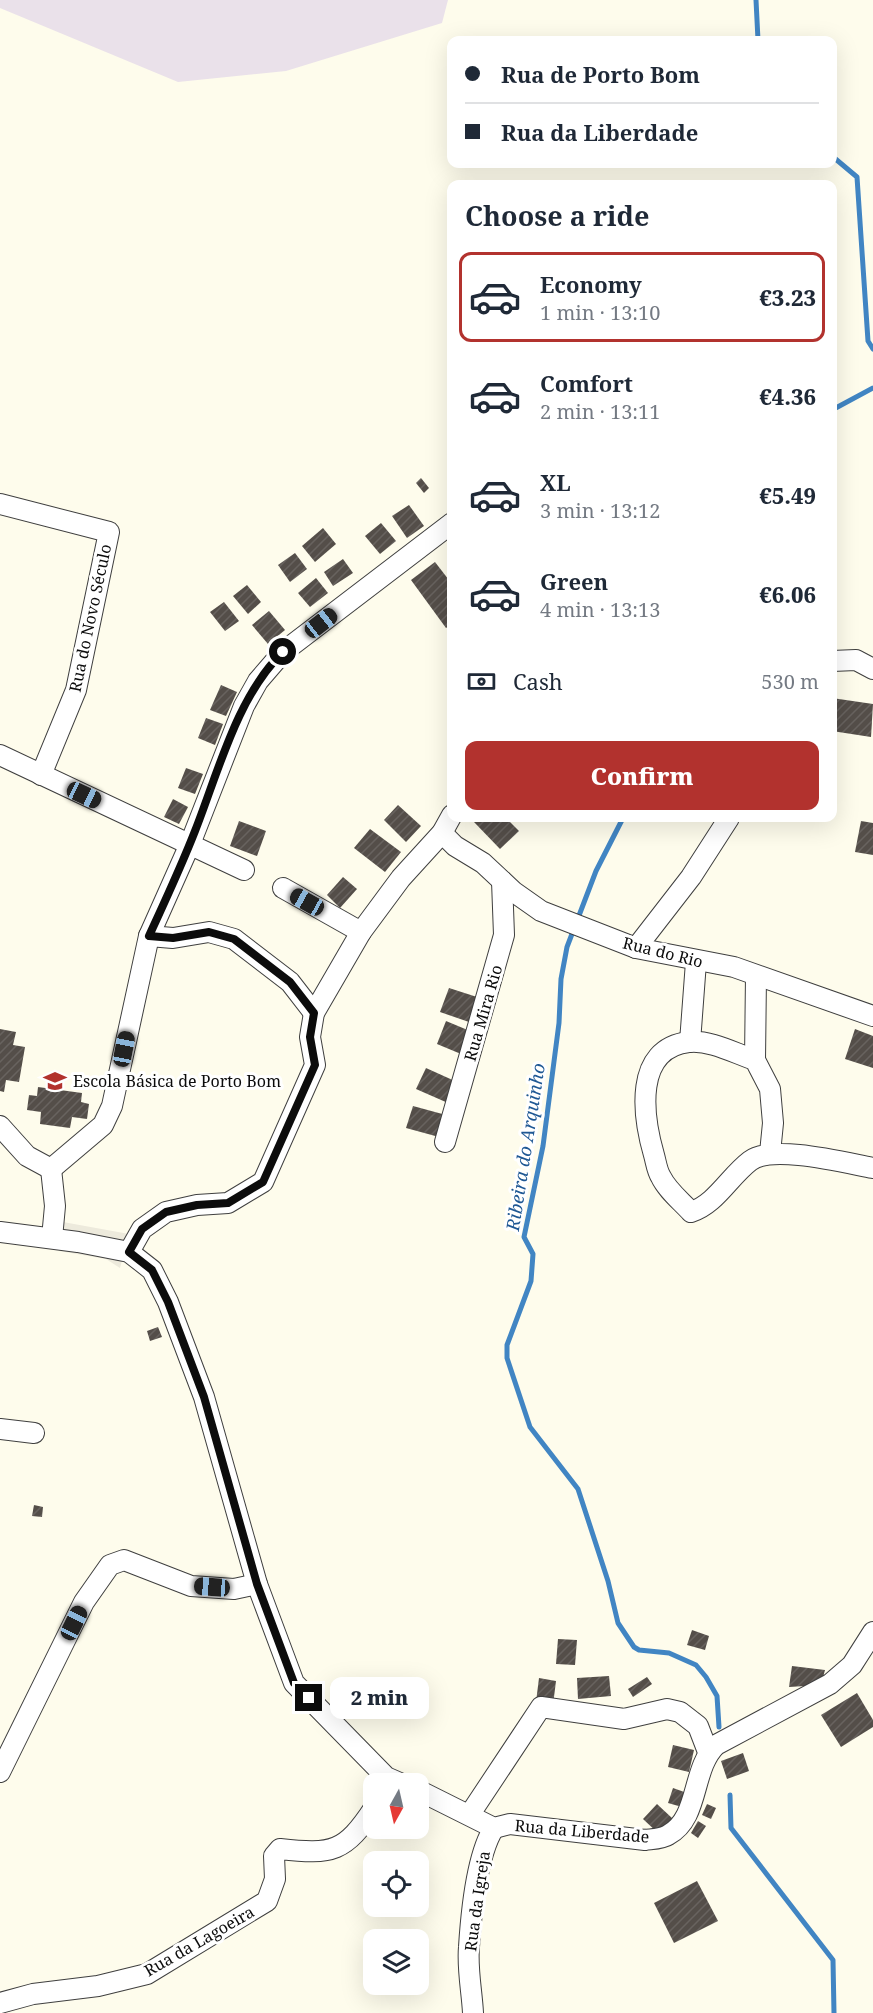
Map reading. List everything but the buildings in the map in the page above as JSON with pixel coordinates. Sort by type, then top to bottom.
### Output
[{"type":"street","name":"Rua do Novo Século","points":[[0,504],[109,532],[76,690],[41,775]]},
{"type":"street","points":[[51,1169],[103,1125],[112,1106],[149,936],[190,844],[244,706],[270,664],[447,527]]},
{"type":"street","points":[[837,656],[856,660],[873,669]]},
{"type":"street","points":[[0,755],[244,870]]},
{"type":"street","points":[[129,1252],[142,1229],[166,1212],[197,1205],[228,1203],[263,1182],[315,1065],[310,1037],[314,1013],[361,932],[401,878],[442,833],[448,822]]},
{"type":"street","points":[[636,948],[691,877],[726,822]]},
{"type":"street","name":"Rua do Rio","points":[[442,833],[454,846],[483,863],[541,911],[636,948],[696,962],[734,967],[873,1016]]},
{"type":"street","name":"Rua Mira Rio","points":[[445,1142],[504,934],[502,881]]},
{"type":"street","points":[[283,888],[361,932]]},
{"type":"street","points":[[149,936],[173,938],[209,932],[234,939],[290,982],[314,1013]]},
{"type":"street","points":[[690,1042],[696,962]]},
{"type":"street","points":[[756,976],[755,1060],[770,1089],[773,1123],[770,1153]]},
{"type":"street","points":[[755,1060],[712,1045],[690,1042],[668,1047],[646,1078],[648,1135],[661,1177],[691,1212],[703,1208],[751,1159],[770,1153],[873,1168]]},
{"type":"street","points":[[0,1126],[27,1156],[51,1169]]},
{"type":"street","points":[[51,1169],[55,1206],[52,1238]]},
{"type":"street","points":[[0,1232],[52,1238],[129,1252],[152,1270],[168,1302],[204,1397],[257,1584],[294,1683],[382,1773]]},
{"type":"street","points":[[0,1429],[33,1433]]},
{"type":"street","points":[[0,1772],[84,1602],[110,1565],[124,1560],[191,1586],[234,1589],[257,1584]]},
{"type":"street","points":[[470,1814],[541,1707],[624,1719],[667,1709],[680,1712],[698,1726],[708,1752],[716,1745],[831,1684],[852,1665],[866,1658],[873,1632]]},
{"type":"street","name":"Rua da Liberdade","points":[[429,1795],[494,1828],[510,1824],[645,1840],[666,1836],[680,1826],[687,1814],[708,1752]]},
{"type":"street","name":"Rua da Lagoeira","points":[[0,2003],[33,1994],[98,1986],[147,1974],[267,1901],[275,1879],[274,1856],[280,1850],[303,1852],[338,1848],[356,1835],[363,1824]]},
{"type":"street","name":"Rua da Igreja","points":[[473,2013],[469,1948],[482,1856],[486,1841],[494,1828]]},
{"type":"shaded area","points":[[0,0],[448,0],[442,23],[286,71],[178,82],[0,8]]},
{"type":"shaded area","points":[[63,1222],[129,1234],[120,1268],[106,1259],[59,1251]]},
{"type":"waterway","name":"Ribeira do Arquinho","points":[[756,0],[758,36]]},
{"type":"waterway","name":"Ribeira do Arquinho","points":[[837,160],[857,177],[868,341],[873,349]]},
{"type":"waterway","name":"Ribeira do Arquinho","points":[[837,407],[873,388]]},
{"type":"waterway","name":"Ribeira do Arquinho","points":[[621,822],[596,871],[567,947],[561,979],[559,1023],[543,1146],[524,1237],[533,1254],[531,1281],[507,1345],[507,1358],[530,1427],[578,1489],[608,1581],[618,1623],[634,1647],[639,1650],[669,1653],[696,1665],[717,1696],[719,1727]]},
{"type":"waterway","name":"Ribeira do Arquinho","points":[[730,1795],[731,1828],[833,1960],[834,2013]]},
{"type":"place","name":"Escola Básica de Porto Bom","points":[[55,1081]]},
{"type":"route","points":[[283,652],[270,664],[244,706],[190,844],[149,936],[173,938],[209,932],[234,939],[290,982],[314,1013],[310,1037],[315,1065],[263,1182],[228,1203],[197,1205],[166,1212],[142,1229],[129,1252],[152,1270],[168,1302],[204,1397],[257,1584],[274,1623],[294,1683],[309,1698]]}]
